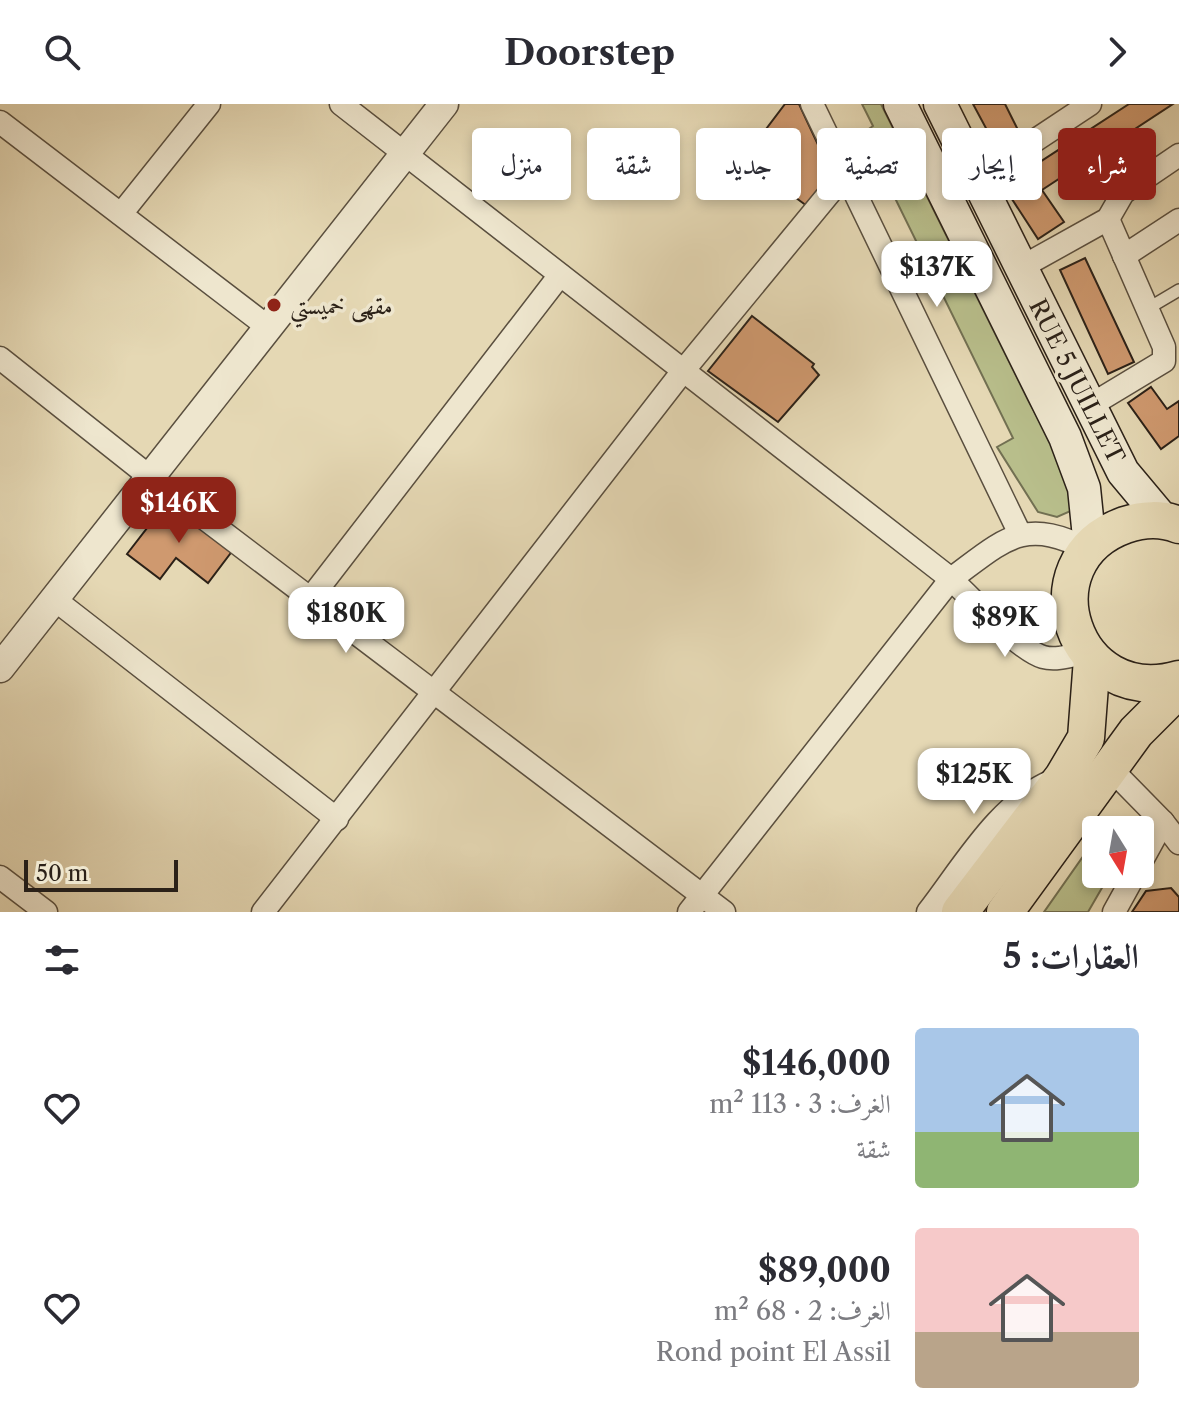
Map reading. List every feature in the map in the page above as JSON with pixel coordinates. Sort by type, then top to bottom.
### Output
[{"type":"main road","name":"RUE 5 JUILLET","points":[[900,104],[1065,437],[1084,488],[1090,548]]},
{"type":"main road","name":"RUE 5 JUILLET","points":[[940,104],[952,128]]},
{"type":"main road","name":"RUE 5 JUILLET","points":[[987,200],[1123,472],[1174,522]]},
{"type":"main road","points":[[1174,522],[1132,522],[1117,528],[1090,548],[1072,581],[1069,599],[1074,627],[1089,655],[1110,673],[1131,681],[1154,684],[1179,679]]},
{"type":"main road","points":[[960,912],[1063,777],[1086,738],[1089,655]]},
{"type":"main road","points":[[1005,912],[1136,732],[1179,689]]},
{"type":"street","points":[[121,214],[209,104]]},
{"type":"street","points":[[341,104],[951,579],[1026,648],[1042,657],[1089,655]]},
{"type":"street","points":[[0,668],[444,104]]},
{"type":"street","points":[[812,104],[824,128]]},
{"type":"street","points":[[1042,136],[1090,104]]},
{"type":"street","points":[[0,122],[268,327]]},
{"type":"street","points":[[1020,268],[1108,219],[1123,193],[1179,155]]},
{"type":"street","points":[[263,912],[683,371],[824,200]]},
{"type":"street","points":[[859,200],[1020,534]]},
{"type":"street","points":[[1091,405],[1164,361],[1164,347],[1108,219]]},
{"type":"street","points":[[1124,256],[1179,220]]},
{"type":"street","points":[[310,599],[560,275]]},
{"type":"street","points":[[0,358],[150,477],[435,693],[696,903],[724,912]]},
{"type":"street","points":[[696,903],[951,579],[992,549],[1020,534],[1059,535],[1090,548]]},
{"type":"street","points":[[54,599],[337,819]]},
{"type":"street","points":[[1110,768],[1163,822],[1179,843]]},
{"type":"street","points":[[928,912],[1005,814],[1034,788],[1063,777]]},
{"type":"street","points":[[1154,838],[1163,822]]},
{"type":"street","points":[[0,877],[46,912]]},
{"type":"street","points":[[1114,912],[1127,888]]},
{"type":"lane","points":[[1147,309],[1179,290]]},
{"type":"green space","points":[[862,104],[881,104],[893,128],[870,128],[873,126]]},
{"type":"green space","points":[[926,195],[1056,454],[1073,510],[1057,517],[1038,512],[997,447],[1013,438],[896,200],[926,200]]},
{"type":"green space","points":[[1082,858],[1082,888],[1102,888],[1088,912],[1044,912]]},
{"type":"building","points":[[785,104],[799,104],[817,142],[819,200],[811,209],[799,200],[801,128],[767,128]]},
{"type":"building","points":[[973,104],[1005,104],[1017,128],[986,128]]},
{"type":"building","points":[[1129,104],[1173,104],[1136,128],[1092,128]]},
{"type":"building","points":[[1058,150],[1058,179],[1042,190],[1042,161]]},
{"type":"building","points":[[1042,190],[1064,222],[1038,239],[1013,200],[1042,200]]},
{"type":"building","points":[[1085,258],[1134,362],[1108,374],[1060,270]]},
{"type":"building","points":[[752,316],[814,364],[812,367],[819,375],[778,422],[708,371]]},
{"type":"building","points":[[1151,387],[1167,409],[1179,401],[1179,436],[1161,449],[1128,403]]},
{"type":"building","points":[[168,501],[233,550],[208,583],[176,558],[160,579],[127,554]]},
{"type":"building","points":[[1171,888],[1179,897],[1179,912],[1132,912],[1146,891]]},
{"type":"place","name":"مقهى خميستي","points":[[274,305]]}]
